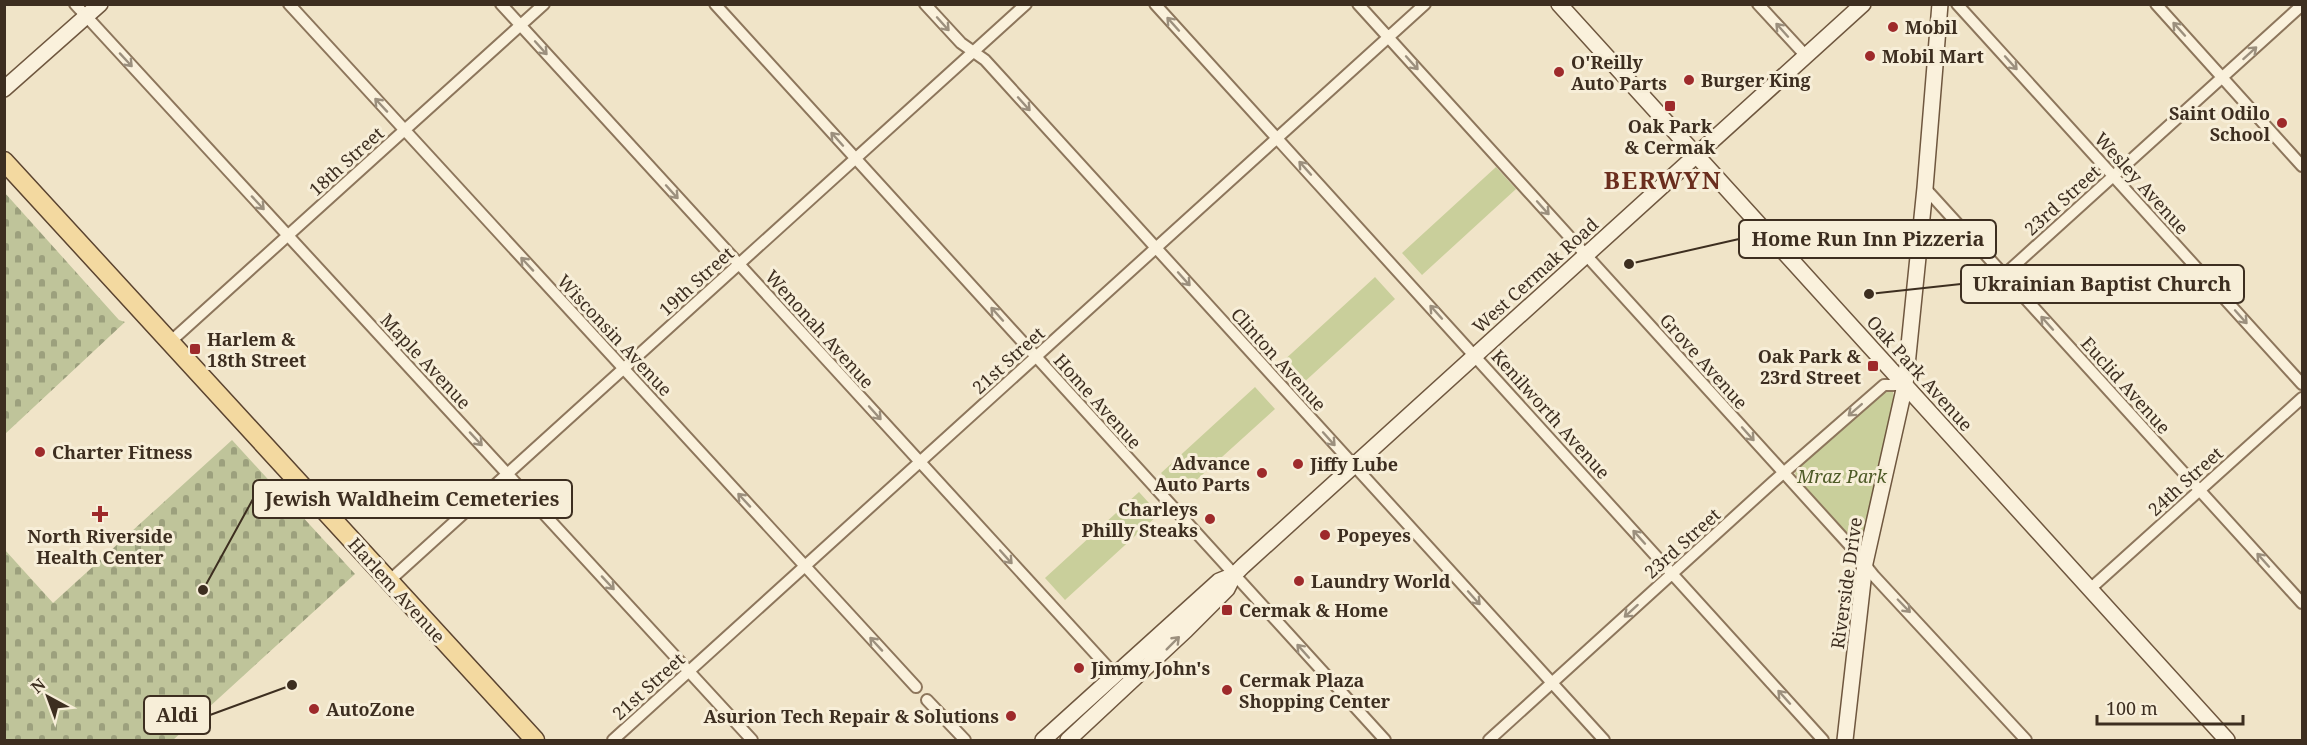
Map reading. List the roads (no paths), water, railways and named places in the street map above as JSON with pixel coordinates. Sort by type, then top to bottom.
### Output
[{"type":"main road","name":"Harlem Avenue","points":[[4,161],[535,741]]},
{"type":"street","name":"Maple Avenue","points":[[75,4],[752,741]]},
{"type":"street","points":[[4,88],[100,4]]},
{"type":"street","name":"Wisconsin Avenue","points":[[289,4],[916,687]]},
{"type":"street","name":"Wenonah Avenue","points":[[501,4],[1115,675]]},
{"type":"street","name":"18th Street","points":[[170,342],[543,4]]},
{"type":"street","name":"Home Avenue","points":[[715,4],[1385,741]]},
{"type":"street","name":"Clinton Avenue","points":[[925,4],[961,43],[985,60],[1604,741]]},
{"type":"street","name":"19th Street","points":[[389,581],[1026,4]]},
{"type":"street","name":"Kenilworth Avenue","points":[[1155,4],[1823,741]]},
{"type":"street","name":"Grove Avenue","points":[[1358,4],[1865,563],[1874,576],[2026,741]]},
{"type":"street","name":"21st Street","points":[[613,741],[1425,4]]},
{"type":"street","name":"Oak Park Avenue","points":[[1559,4],[2227,741]]},
{"type":"street","points":[[1758,4],[1806,56]]},
{"type":"street","name":"West Cermak Road","points":[[1043,741],[1219,581],[1234,575],[1863,4]]},
{"type":"street","name":"Riverside Drive","points":[[1845,741],[1865,563],[1905,385],[1925,188],[1940,4]]},
{"type":"street","name":"Wesley Avenue","points":[[1958,4],[2302,384]]},
{"type":"street","points":[[2156,4],[2302,166]]},
{"type":"street","name":"23rd Street","points":[[2004,275],[2302,5]]},
{"type":"street","name":"Euclid Avenue","points":[[1925,188],[2302,603]]},
{"type":"street","name":"23rd Street","points":[[1489,741],[1783,473],[1884,385],[1905,385]]},
{"type":"street","name":"24th Street","points":[[2090,589],[2302,398]]},
{"type":"street","name":"West Cermak Road","points":[[1068,741],[1164,652],[1227,589],[1234,575]]},
{"type":"street","points":[[927,700],[964,741]]},
{"type":"place","name":"Mobil","points":[[1893,27]]},
{"type":"place","name":"Mobil Mart","points":[[1870,56]]},
{"type":"place","name":"O'Reilly Auto Parts","points":[[1559,72]]},
{"type":"place","name":"Burger King","points":[[1689,80]]},
{"type":"place","name":"Oak Park & Cermak","points":[[1670,106]]},
{"type":"place","name":"Saint Odilo School","points":[[2282,123]]},
{"type":"place","name":"Home Run Inn Pizzeria","points":[[1629,264]]},
{"type":"place","name":"Ukrainian Baptist Church","points":[[1869,294]]},
{"type":"place","name":"Harlem & 18th Street","points":[[195,349]]},
{"type":"place","name":"Oak Park & 23rd Street","points":[[1873,366]]},
{"type":"place","name":"Charter Fitness","points":[[40,452]]},
{"type":"place","name":"Jiffy Lube","points":[[1298,464]]},
{"type":"place","name":"Advance Auto Parts","points":[[1262,473]]},
{"type":"place","name":"North Riverside Health Center","points":[[100,514]]},
{"type":"place","name":"Charleys Philly Steaks","points":[[1210,519]]},
{"type":"place","name":"Popeyes","points":[[1325,535]]},
{"type":"place","name":"Laundry World","points":[[1299,581]]},
{"type":"place","name":"Jewish Waldheim Cemeteries","points":[[203,590]]},
{"type":"place","name":"Cermak & Home","points":[[1227,610]]},
{"type":"place","name":"Jimmy John's","points":[[1079,668]]},
{"type":"place","name":"Aldi","points":[[292,685]]},
{"type":"place","name":"Cermak Plaza Shopping Center","points":[[1227,690]]},
{"type":"place","name":"AutoZone","points":[[314,709]]},
{"type":"place","name":"Asurion Tech Repair & Solutions","points":[[1011,716]]},
{"type":"district","name":"BERWYN","points":[[1663,179]]},
{"type":"park label","name":"Mraz Park","points":[[1842,476]]}]
